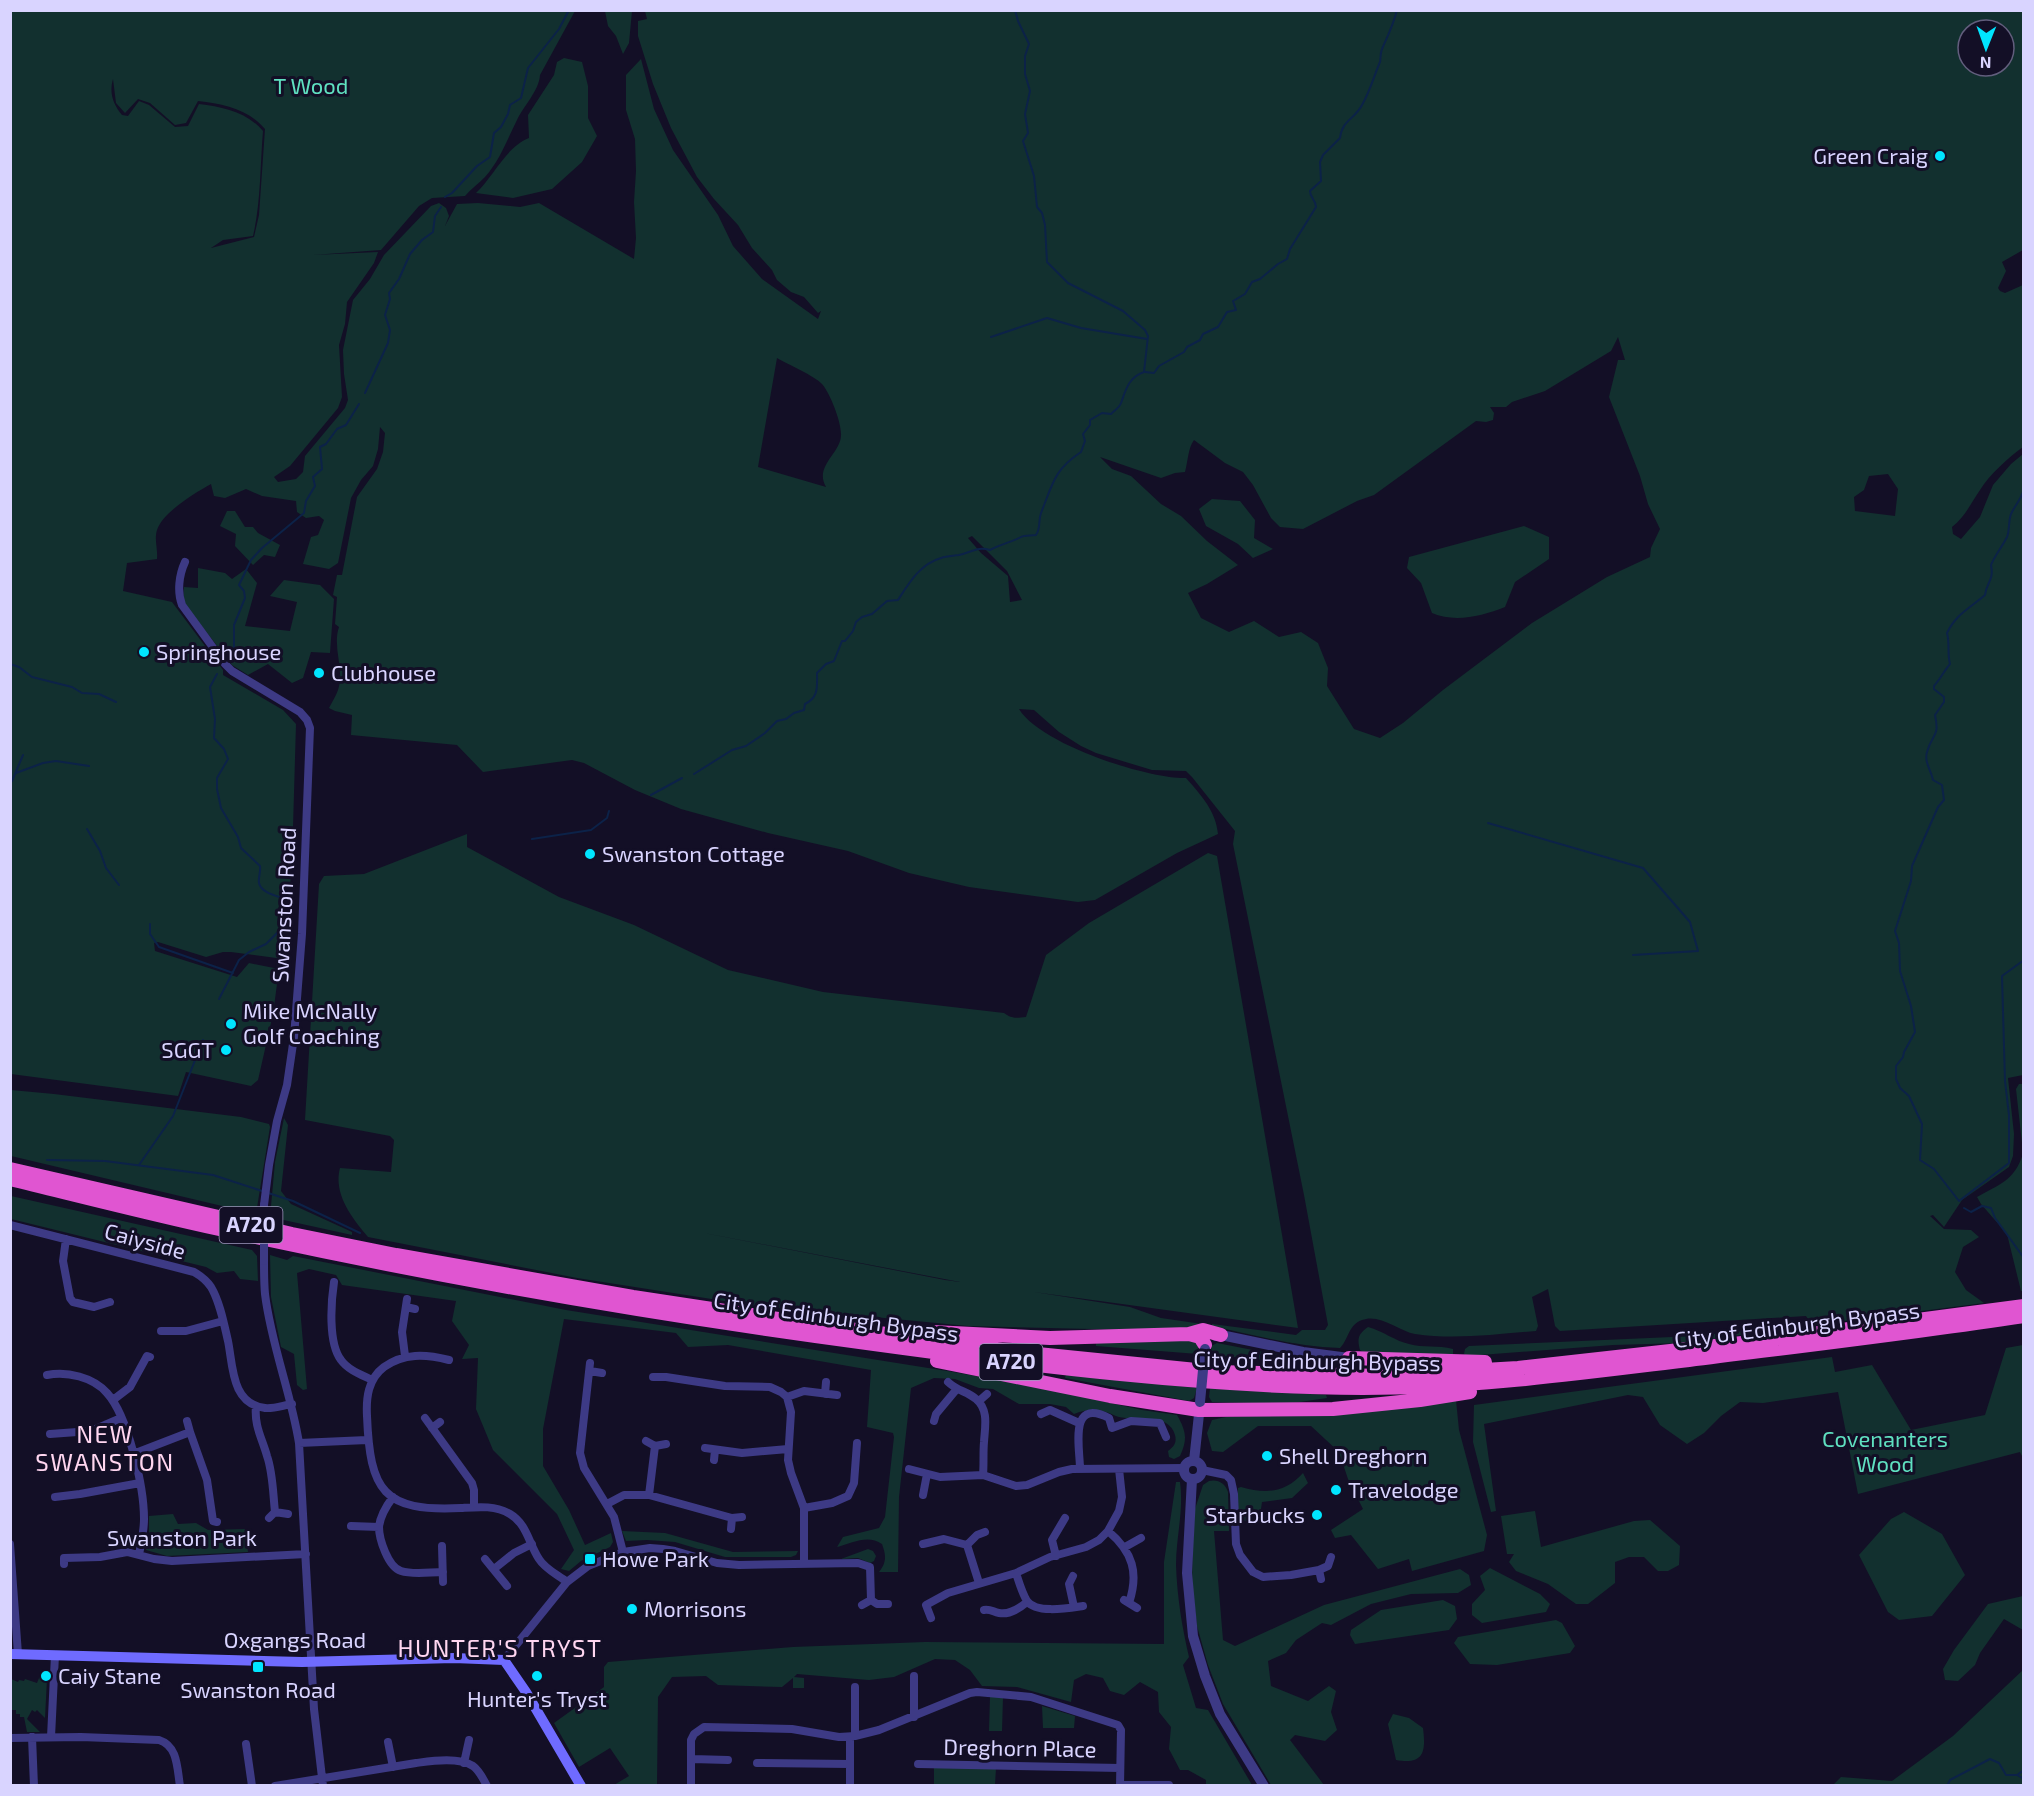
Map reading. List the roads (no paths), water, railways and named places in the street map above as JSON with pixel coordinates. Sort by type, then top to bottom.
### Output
[{"type":"highway","name":"City of Edinburgh Bypass","points":[[10,1169],[207,1215],[396,1255],[791,1327],[1216,1372],[1300,1376],[1454,1373],[1742,1343],[2024,1306]]},
{"type":"highway","name":"City of Edinburgh Bypass","points":[[10,1179],[221,1230],[392,1265],[572,1297],[791,1327],[1000,1361],[1216,1382],[1366,1388],[1473,1384],[1606,1370],[2024,1316]]},
{"type":"highway","points":[[791,1327],[1039,1337],[1189,1334],[1203,1330],[1221,1335]]},
{"type":"highway","points":[[791,1327],[1110,1396],[1200,1406],[1334,1408],[1409,1401],[1606,1370]]},
{"type":"highway","points":[[1189,1334],[1200,1337],[1205,1347]]},
{"type":"highway","points":[[1349,1358],[1469,1362],[1626,1356]]},
{"type":"main road","name":"Oxgangs Road","points":[[14,1654],[312,1662],[454,1658],[504,1660]]},
{"type":"main road","points":[[504,1660],[582,1785]]},
{"type":"street","name":"Swanston Road","points":[[185,562],[180,577],[180,601],[225,664],[232,671],[300,712],[308,720],[310,728],[302,934],[294,1037],[287,1084],[277,1121],[269,1166],[264,1204],[264,1261],[271,1324],[292,1404],[299,1443],[318,1748],[323,1782]]},
{"type":"street","name":"Caiyside","points":[[10,1226],[194,1272],[204,1278],[212,1288],[223,1321],[235,1383],[240,1392],[256,1406]]},
{"type":"street","points":[[66,1239],[63,1261],[70,1298],[73,1302],[94,1307],[110,1302]]},
{"type":"street","points":[[336,1288],[332,1318],[336,1350],[340,1359],[347,1366],[372,1380]]},
{"type":"street","points":[[405,1356],[402,1332],[406,1303],[415,1309]]},
{"type":"street","points":[[161,1331],[186,1331],[223,1321]]},
{"type":"street","points":[[1192,1479],[1200,1476],[1198,1466],[1200,1406],[1205,1347],[1211,1338],[1221,1335],[1303,1352],[1349,1358]]},
{"type":"street","points":[[449,1360],[433,1353],[405,1356],[381,1370],[372,1380],[366,1403],[373,1472],[381,1486],[393,1497],[407,1505],[423,1509],[493,1508],[509,1513],[525,1529],[538,1558],[567,1582]]},
{"type":"street","points":[[113,1400],[129,1387],[147,1356],[150,1357]]},
{"type":"street","points":[[602,1373],[590,1367],[580,1453],[584,1468],[614,1517],[623,1552]]},
{"type":"street","points":[[50,1372],[86,1378],[105,1390],[113,1400],[133,1454],[140,1483],[144,1520],[139,1555]]},
{"type":"street","points":[[653,1377],[666,1373],[724,1386],[770,1387],[787,1397],[791,1412],[788,1449],[791,1473],[804,1508],[804,1564]]},
{"type":"street","points":[[825,1394],[826,1382]]},
{"type":"street","points":[[948,1382],[956,1390],[972,1395],[979,1401],[986,1420],[983,1475]]},
{"type":"street","points":[[934,1421],[936,1414],[956,1390]]},
{"type":"street","points":[[787,1397],[804,1391],[837,1395]]},
{"type":"street","points":[[979,1401],[987,1394]]},
{"type":"street","points":[[288,1514],[272,1515],[268,1456],[256,1423],[256,1406],[265,1408],[292,1404]]},
{"type":"street","points":[[1041,1414],[1050,1410],[1079,1423]]},
{"type":"street","points":[[1080,1469],[1077,1436],[1079,1423],[1086,1416],[1095,1414],[1109,1418],[1112,1428],[1131,1420],[1160,1423],[1166,1437]]},
{"type":"street","points":[[53,1432],[91,1431],[121,1418]]},
{"type":"street","points":[[425,1418],[472,1483],[474,1507]]},
{"type":"street","points":[[186,1421],[207,1480],[213,1521],[217,1522]]},
{"type":"street","points":[[432,1428],[440,1422]]},
{"type":"street","points":[[133,1454],[190,1431]]},
{"type":"street","points":[[299,1443],[368,1440]]},
{"type":"street","points":[[646,1441],[655,1446],[666,1444]]},
{"type":"street","points":[[804,1508],[851,1499],[854,1483],[852,1453],[857,1443]]},
{"type":"street","points":[[649,1495],[655,1446]]},
{"type":"street","points":[[705,1448],[742,1453],[788,1449]]},
{"type":"street","points":[[714,1460],[715,1450]]},
{"type":"street","points":[[1192,1479],[1185,1474],[1184,1468],[1189,1462],[1226,1475],[1232,1480],[1236,1544],[1240,1555],[1253,1572],[1263,1577],[1319,1570],[1328,1566],[1331,1557]]},
{"type":"street","points":[[909,1470],[944,1478],[983,1475],[1016,1486],[1027,1485],[1059,1472],[1080,1469],[1184,1468]]},
{"type":"street","points":[[931,1618],[926,1605],[948,1593],[1016,1573],[1056,1556],[1091,1545],[1108,1531],[1116,1520],[1121,1506],[1119,1469]]},
{"type":"street","points":[[923,1495],[927,1474]]},
{"type":"street","points":[[1192,1479],[1187,1573],[1193,1636],[1220,1714],[1264,1785]]},
{"type":"street","points":[[58,1495],[140,1483]]},
{"type":"street","points":[[607,1504],[624,1495],[649,1495],[732,1518],[742,1517]]},
{"type":"street","points":[[393,1497],[379,1527],[384,1546],[395,1568],[403,1572],[443,1572]]},
{"type":"street","points":[[731,1529],[732,1518]]},
{"type":"street","points":[[1056,1556],[1052,1540],[1064,1528],[1065,1518]]},
{"type":"street","points":[[351,1526],[379,1527]]},
{"type":"street","points":[[1108,1531],[1125,1547],[1134,1578],[1126,1602],[1137,1608]]},
{"type":"street","points":[[967,1545],[977,1535],[985,1532]]},
{"type":"street","points":[[1125,1547],[1141,1538]]},
{"type":"street","points":[[923,1544],[944,1539],[967,1545]]},
{"type":"street","points":[[10,1544],[14,1654]]},
{"type":"street","points":[[494,1569],[514,1553],[532,1544]]},
{"type":"street","points":[[967,1545],[979,1583]]},
{"type":"street","points":[[442,1546],[443,1582]]},
{"type":"street","points":[[504,1660],[567,1582],[588,1566],[623,1552],[650,1548],[675,1551],[726,1564],[855,1562],[870,1567],[871,1600]]},
{"type":"street","name":"Swanston Park","points":[[64,1564],[64,1558],[100,1557],[128,1552],[172,1561],[306,1554]]},
{"type":"street","points":[[485,1559],[507,1586]]},
{"type":"street","points":[[1319,1570],[1321,1579]]},
{"type":"street","points":[[1016,1573],[1027,1602],[1035,1608],[1083,1606]]},
{"type":"street","points":[[1073,1576],[1069,1584],[1074,1607]]},
{"type":"street","points":[[871,1600],[878,1604],[888,1604]]},
{"type":"street","points":[[862,1605],[871,1600]]},
{"type":"street","points":[[984,1610],[1012,1612],[1027,1602]]},
{"type":"street","points":[[51,1737],[55,1655]]},
{"type":"street","points":[[914,1676],[914,1717]]},
{"type":"street","points":[[850,1785],[855,1687]]},
{"type":"street","points":[[692,1785],[692,1740],[694,1734],[704,1727],[792,1729],[852,1737],[914,1717],[970,1693],[1001,1693],[1031,1697],[1118,1725],[1121,1730],[1120,1785],[1169,1785]]},
{"type":"street","points":[[32,1737],[34,1785]]},
{"type":"street","points":[[10,1738],[51,1737],[162,1741],[172,1749],[180,1785]]},
{"type":"street","points":[[464,1763],[469,1740]]},
{"type":"street","points":[[388,1742],[393,1767]]},
{"type":"street","points":[[246,1744],[252,1785]]},
{"type":"street","points":[[692,1759],[728,1760]]},
{"type":"street","points":[[757,1764],[767,1760],[850,1764]]},
{"type":"street","points":[[275,1785],[323,1782],[393,1767],[432,1762],[464,1763],[476,1769],[487,1785]]},
{"type":"street","name":"Dreghorn Place","points":[[918,1764],[1120,1768]]},
{"type":"waterway","points":[[445,197],[452,193],[477,166],[490,157],[494,133],[501,127],[510,105],[521,98],[528,68],[559,29],[569,10]]},
{"type":"waterway","points":[[694,774],[732,750],[746,746],[765,733],[777,721],[804,710],[805,704],[815,695],[817,673],[826,664],[834,661],[842,641],[845,641],[853,631],[856,622],[872,614],[887,601],[898,600],[921,569],[943,557],[978,549],[990,550],[1023,536],[1036,535],[1041,513],[1052,485],[1065,465],[1081,452],[1085,441],[1083,434],[1090,425],[1090,420],[1102,413],[1111,414],[1118,408],[1131,380],[1144,372],[1148,336],[1145,330],[1123,311],[1068,283],[1047,262],[1045,225],[1042,213],[1037,207],[1034,176],[1023,141],[1028,133],[1025,114],[1030,91],[1025,74],[1025,56],[1029,44],[1015,10]]},
{"type":"waterway","points":[[1145,372],[1154,373],[1159,366],[1200,340],[1203,334],[1218,327],[1227,312],[1236,310],[1233,301],[1245,294],[1252,282],[1260,279],[1287,259],[1290,249],[1316,207],[1310,191],[1321,181],[1320,162],[1323,155],[1340,138],[1343,127],[1365,100],[1397,10]]},
{"type":"waterway","points":[[365,393],[388,343],[390,330],[385,315],[390,299],[389,293],[399,279],[410,254],[422,240],[433,232],[435,216],[441,207]]},
{"type":"waterway","points":[[991,337],[1047,318],[1081,328],[1147,339]]},
{"type":"waterway","points":[[234,660],[234,625],[245,598],[244,591],[239,585],[251,560],[304,513],[306,501],[315,486],[313,477],[322,469],[320,447],[326,444],[337,429],[346,425],[359,404]]},
{"type":"waterway","points":[[2024,489],[2011,514],[2007,537],[1991,565],[1991,578],[1985,595],[1959,616],[1947,633],[1950,664],[1934,686],[1934,689],[1944,697],[1944,702],[1935,715],[1936,732],[1926,756],[1933,780],[1942,785],[1944,800],[1938,807],[1912,866],[1911,881],[1895,931],[1899,943],[1900,971],[1911,1006],[1915,1032],[1896,1066],[1896,1079],[1900,1088],[1909,1096],[1922,1124],[1920,1160],[1934,1169],[1959,1201],[2009,1163],[2002,976],[2024,960]]},
{"type":"waterway","points":[[10,664],[19,667],[32,677],[72,687],[82,693],[99,694],[116,702]]},
{"type":"waterway","points":[[217,674],[210,687],[215,719],[214,738],[224,749],[228,759],[217,778],[221,808],[238,837],[241,848],[260,866],[260,886],[266,892],[285,899],[287,902],[282,928],[266,944],[239,960],[219,999]]},
{"type":"waterway","points":[[12,781],[23,755]]},
{"type":"waterway","points":[[16,773],[43,763],[56,761],[89,766]]},
{"type":"waterway","points":[[651,795],[682,778]]},
{"type":"waterway","points":[[532,839],[591,830],[607,818],[609,811]]},
{"type":"waterway","points":[[1488,823],[1643,868],[1690,922],[1698,951],[1633,955]]},
{"type":"waterway","points":[[87,829],[100,851],[106,868],[119,885]]},
{"type":"waterway","points":[[150,924],[150,934],[159,947],[233,973]]},
{"type":"waterway","points":[[139,1165],[173,1116],[203,1040]]},
{"type":"waterway","points":[[47,1160],[105,1161],[213,1175],[293,1201],[360,1233]]},
{"type":"waterway","points":[[1964,1208],[1971,1212],[1982,1206],[1991,1208],[1995,1218],[2024,1258]]},
{"type":"waterway","points":[[1947,1786],[1950,1780],[1990,1759],[1999,1763],[2006,1775],[2017,1775],[2024,1779]]},
{"type":"waterway","points":[[2017,1775],[2024,1770]]},
{"type":"place","name":"Green Craig","points":[[1940,156]]},
{"type":"place","name":"Springhouse","points":[[144,652]]},
{"type":"place","name":"Clubhouse","points":[[319,673]]},
{"type":"place","name":"Swanston Cottage","points":[[590,854]]},
{"type":"place","name":"Mike McNally Golf Coaching","points":[[231,1024]]},
{"type":"place","name":"SGGT","points":[[226,1050]]},
{"type":"place","name":"Shell Dreghorn","points":[[1267,1456]]},
{"type":"place","name":"Travelodge","points":[[1336,1490]]},
{"type":"place","name":"Starbucks","points":[[1317,1515]]},
{"type":"place","name":"Howe Park","points":[[590,1559]]},
{"type":"place","name":"Morrisons","points":[[632,1609]]},
{"type":"place","name":"Swanston Road","points":[[258,1667]]},
{"type":"place","name":"Caiy Stane","points":[[46,1676]]},
{"type":"place","name":"Hunter's Tryst","points":[[537,1676]]},
{"type":"district","name":"NEW SWANSTON","points":[[105,1449]]},
{"type":"district","name":"HUNTER'S TRYST","points":[[500,1649]]},
{"type":"park label","name":"T Wood","points":[[311,86]]},
{"type":"park label","name":"Covenanters Wood","points":[[1885,1452]]}]
